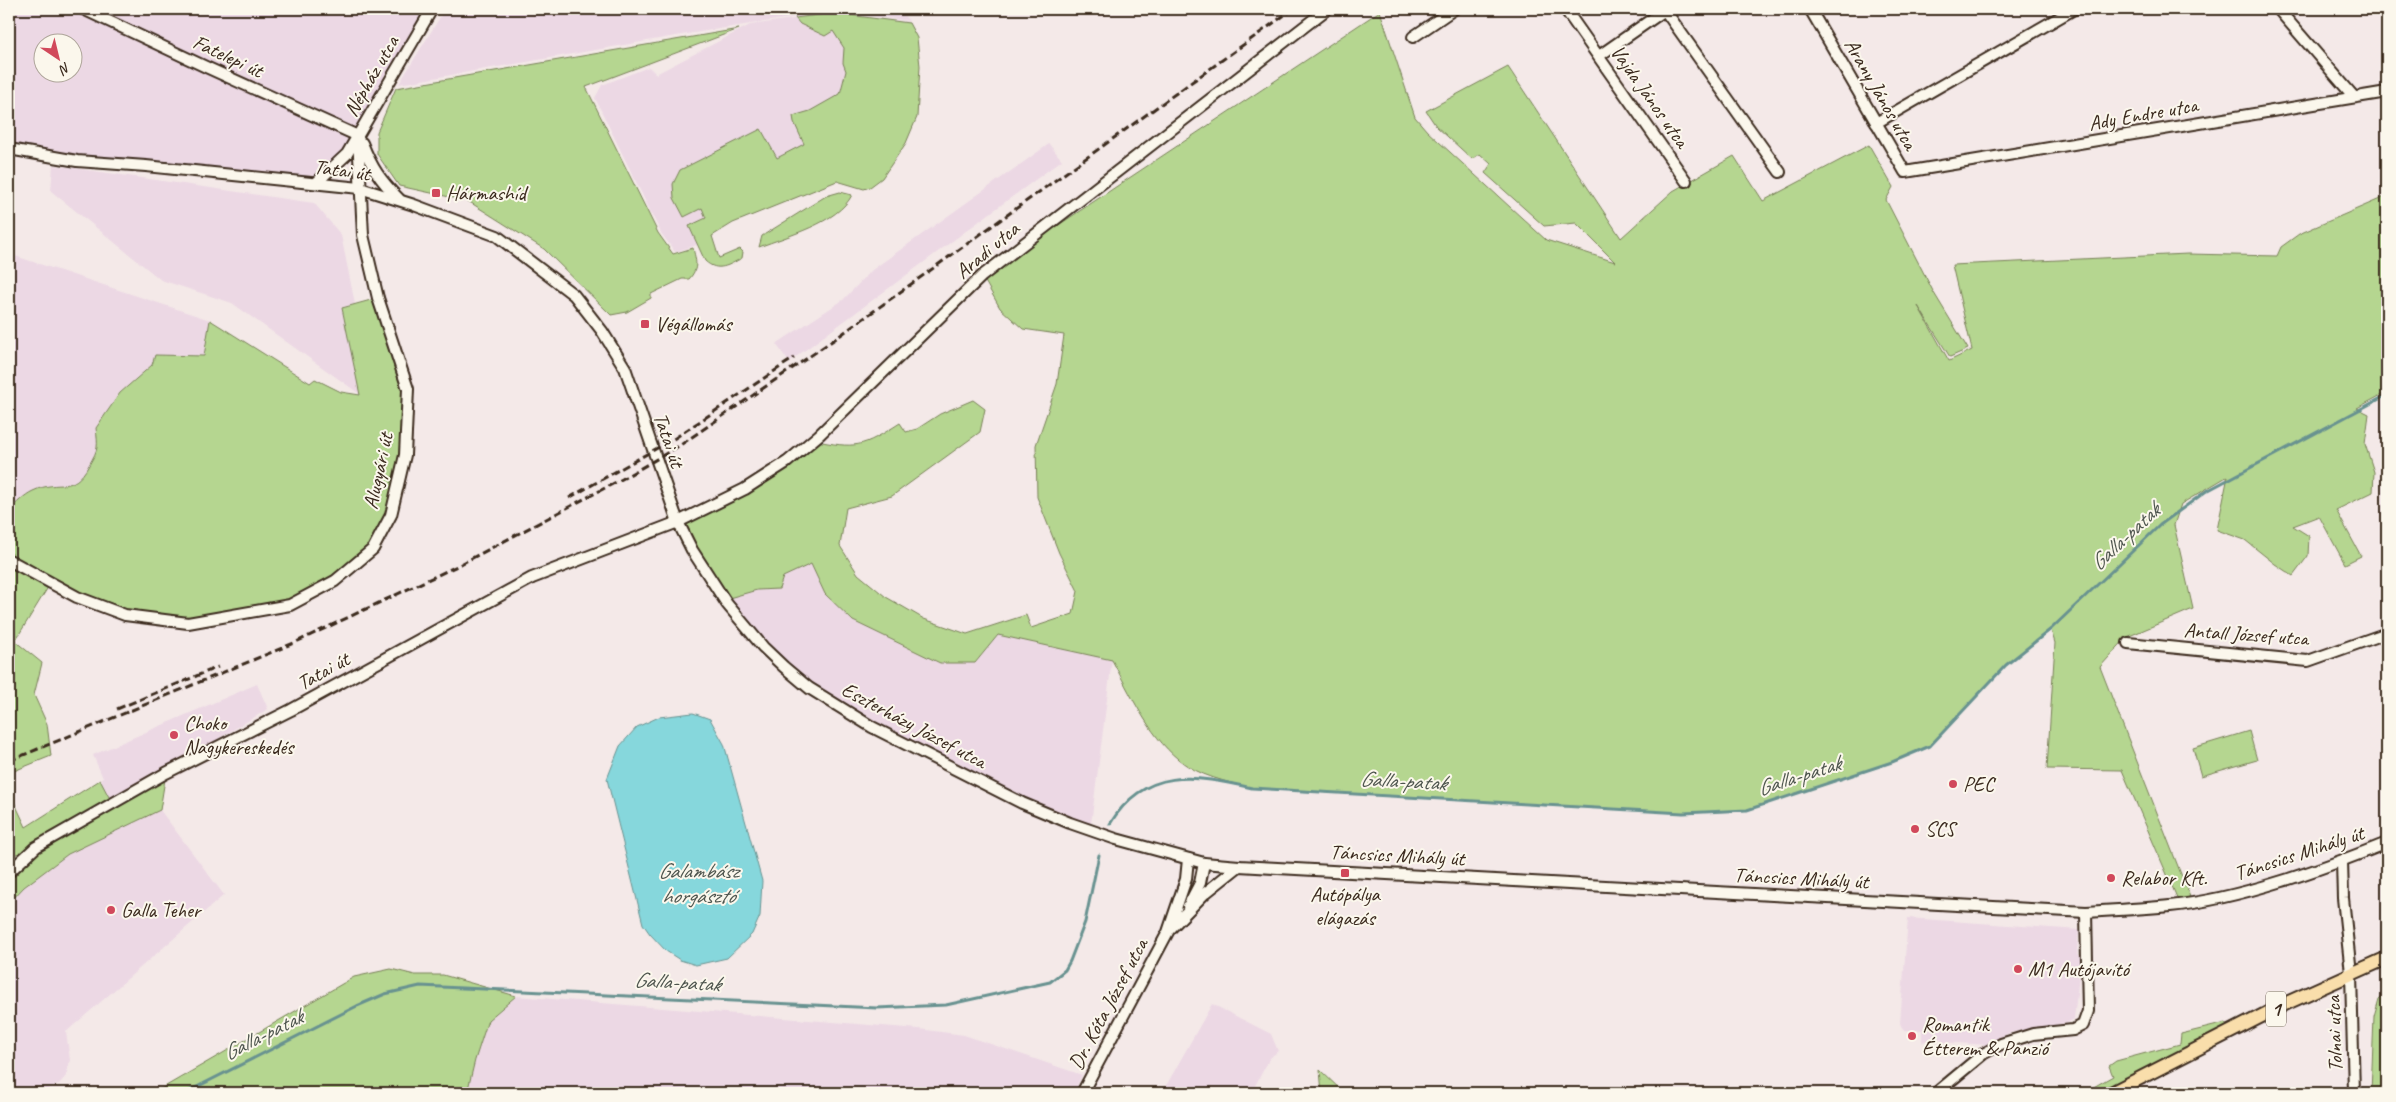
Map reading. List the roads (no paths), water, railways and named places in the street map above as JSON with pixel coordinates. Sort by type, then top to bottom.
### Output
[{"type":"main road","name":"1","points":[[2111,1093],[2201,1045],[2351,973],[2387,958]]},
{"type":"street","name":"Fatelepi út","points":[[83,9],[358,136]]},
{"type":"street","name":"Népház utca","points":[[316,182],[334,168],[358,136],[432,9]]},
{"type":"street","name":"Aradi utca","points":[[678,522],[745,489],[787,462],[819,435],[982,276],[1327,9]]},
{"type":"street","points":[[1413,37],[1454,9]]},
{"type":"street","name":"Vajda János utca","points":[[1565,9],[1686,181]]},
{"type":"street","points":[[1599,56],[1665,9],[1780,172]]},
{"type":"street","name":"Arany János utca","points":[[1810,9],[1905,172]]},
{"type":"street","points":[[1876,123],[2074,9]]},
{"type":"street","points":[[2278,9],[2354,97]]},
{"type":"street","name":"Ady Endre utca","points":[[1905,172],[1916,172],[2387,92]]},
{"type":"street","name":"Népház utca","points":[[358,136],[360,188]]},
{"type":"street","name":"Népház utca","points":[[358,136],[371,168],[379,180],[401,202]]},
{"type":"street","name":"Tatai út","points":[[9,149],[77,161],[146,166],[296,183],[316,182],[360,188],[497,236],[574,295],[602,331],[625,368],[678,522],[532,578],[291,710],[166,773],[36,847],[9,872]]},
{"type":"street","name":"Alugyári út","points":[[9,560],[77,597],[125,615],[188,623],[290,605],[335,581],[373,549],[391,515],[405,454],[408,389],[371,274],[363,235],[360,188]]},
{"type":"street","name":"Eszterházy József utca","points":[[678,522],[710,580],[731,610],[767,651],[809,688],[872,727],[1022,803],[1070,824],[1116,839],[1204,863]]},
{"type":"street","name":"Antall József utca","points":[[2128,644],[2308,661],[2387,633]]},
{"type":"street","name":"Táncsics Mihály út","points":[[1204,863],[2086,912],[2172,906],[2227,896],[2342,862],[2387,843]]},
{"type":"street","name":"Dr. Kóta József utca","points":[[1082,1093],[1168,932],[1186,879],[1188,859]]},
{"type":"street","name":"Tolnai utca","points":[[2342,862],[2343,898],[2351,973],[2354,1093]]},
{"type":"street","name":"Dr. Kóta József utca","points":[[1183,915],[1200,883],[1204,863]]},
{"type":"street","name":"Dr. Kóta József utca","points":[[1168,932],[1204,894],[1239,866]]},
{"type":"street","points":[[1936,1093],[1982,1054],[2001,1044],[2033,1034],[2073,1030],[2084,1025],[2088,1011],[2086,912]]},
{"type":"water","name":"Galambász horgásztó","points":[[693,713],[710,719],[724,744],[762,881],[760,916],[752,934],[727,958],[696,965],[680,960],[666,951],[643,924],[607,779],[620,746],[637,727],[659,717]]},
{"type":"waterway","name":"Galla-patak","points":[[1110,824],[1124,805],[1139,792],[1155,784],[1173,779],[1211,780],[1252,788],[1683,813],[1747,810],[1892,762],[1930,746],[2006,665],[2051,629],[2160,525],[2205,492],[2387,395]]},
{"type":"waterway","name":"Galla-patak","points":[[185,1093],[357,1006],[385,994],[420,986],[877,1008],[946,1005],[1050,982],[1065,970],[1070,961],[1085,922],[1099,855]]},
{"type":"railway","points":[[9,761],[294,643],[459,565],[622,479],[679,446],[835,339],[1293,9]]},
{"type":"railway","points":[[569,498],[675,438],[794,358]]},
{"type":"railway","points":[[117,709],[218,667]]},
{"type":"place","name":"Hármashíd","points":[[436,193]]},
{"type":"place","name":"Végállomás","points":[[645,324]]},
{"type":"place","name":"Choko Nagykereskedés","points":[[174,735]]},
{"type":"place","name":"PEC","points":[[1953,784]]},
{"type":"place","name":"SCS","points":[[1915,829]]},
{"type":"place","name":"Autópálya elágazás","points":[[1345,873]]},
{"type":"place","name":"Relabor Kft.","points":[[2111,878]]},
{"type":"place","name":"Galla Teher","points":[[111,910]]},
{"type":"place","name":"M1 Autójavító","points":[[2018,969]]},
{"type":"place","name":"Romantik Étterem & Panzió","points":[[1912,1036]]}]
